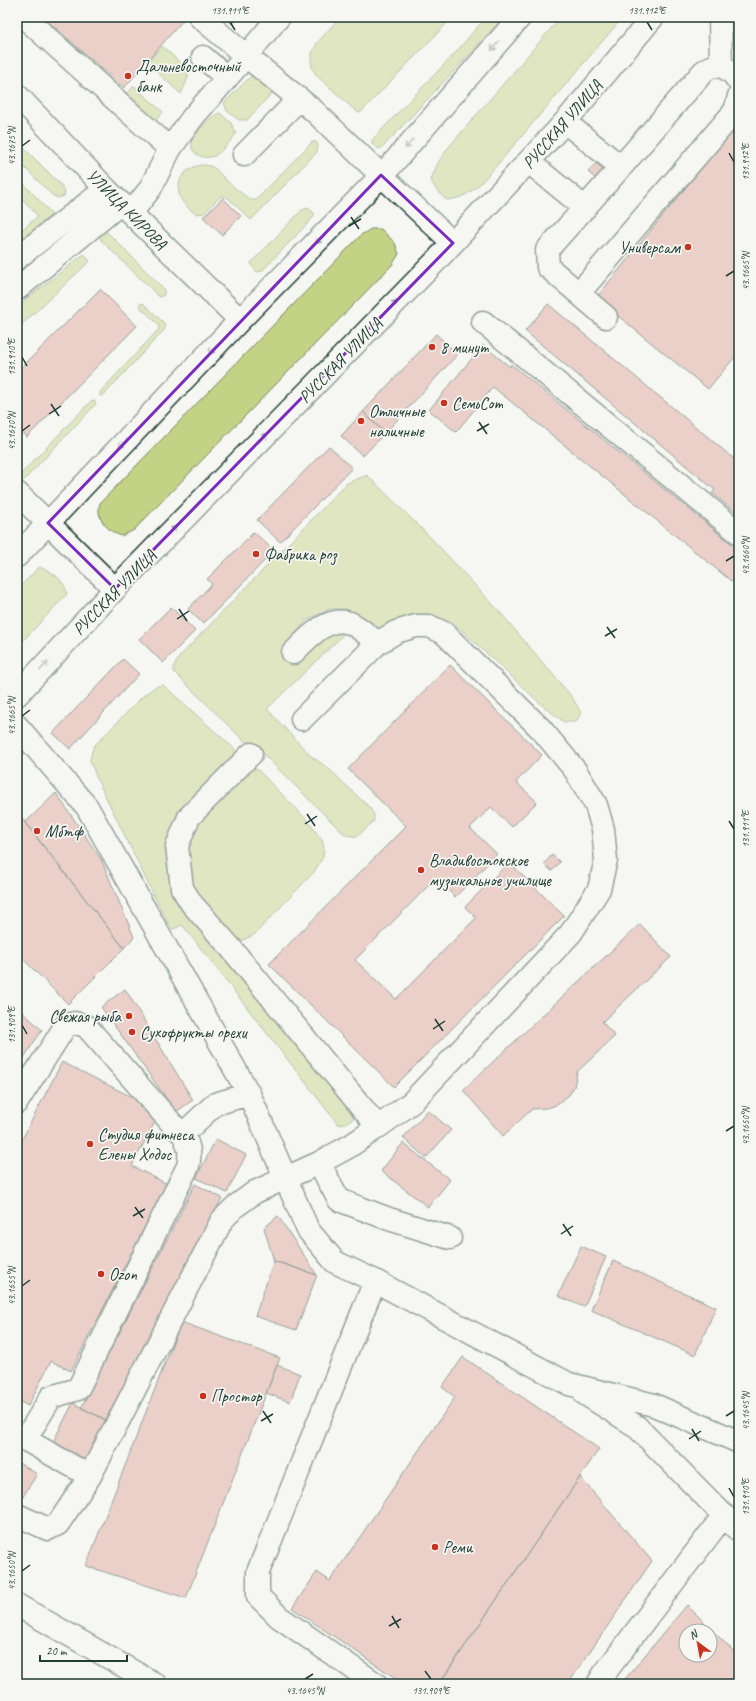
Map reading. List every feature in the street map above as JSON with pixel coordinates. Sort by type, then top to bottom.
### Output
[{"type":"main road","points":[[24,17],[170,149]]},
{"type":"main road","points":[[200,17],[299,98],[453,243]]},
{"type":"main road","points":[[17,258],[119,202],[142,202],[170,149],[193,117],[279,17]]},
{"type":"main road","points":[[17,556],[240,320],[381,175],[520,17]]},
{"type":"main road","name":"РУССКАЯ УЛИЦА","points":[[17,695],[115,589],[453,243],[529,162],[565,122],[653,17]]},
{"type":"main road","points":[[606,317],[548,267],[547,250],[704,71],[711,67],[732,69],[720,17]]},
{"type":"main road","points":[[203,57],[227,78]]},
{"type":"main road","name":"УЛИЦА КИРОВА","points":[[17,95],[119,202],[240,320]]},
{"type":"main road","points":[[579,293],[735,111],[739,96]]},
{"type":"main road","points":[[244,155],[299,98]]},
{"type":"main road","points":[[565,122],[621,167]]},
{"type":"main road","points":[[529,162],[585,208]]},
{"type":"main road","points":[[17,289],[119,202]]},
{"type":"main road","points":[[483,322],[739,533]]},
{"type":"main road","points":[[17,493],[115,589]]},
{"type":"main road","points":[[293,653],[313,632],[335,622],[350,623],[378,643]]},
{"type":"main road","points":[[17,1515],[48,1530],[58,1524],[90,1476],[222,1220],[236,1206],[255,1192],[319,1163],[350,1146],[411,1102],[571,933],[599,889],[606,860],[603,829],[596,805],[575,770],[540,728],[444,633],[429,626],[416,626],[396,632],[378,643],[302,719]]},
{"type":"main road","points":[[17,726],[87,807],[249,1094],[308,1230],[335,1262],[375,1281],[569,1384],[636,1426],[739,1531]]},
{"type":"main road","points":[[251,754],[189,818],[178,846],[182,888],[192,904],[230,947],[378,1127]]},
{"type":"main road","points":[[17,1102],[66,1025],[75,1023],[86,1026],[175,1127],[183,1134],[189,1147],[190,1155],[188,1166],[78,1389],[50,1397],[21,1437],[90,1476]]},
{"type":"main road","points":[[183,1134],[215,1104],[249,1094]]},
{"type":"main road","points":[[319,1163],[339,1200],[389,1219],[450,1238]]},
{"type":"main road","points":[[375,1281],[258,1572],[258,1596],[279,1617],[376,1684]]},
{"type":"main road","points":[[569,1384],[654,1405],[739,1442]]},
{"type":"main road","points":[[598,1684],[724,1515]]},
{"type":"main road","points":[[17,1605],[155,1684]]},
{"type":"highlighted area","points":[[381,175],[453,243],[115,589],[48,523]]},
{"type":"green space","points":[[35,17],[42,17],[127,93],[134,86],[163,112],[151,126]]},
{"type":"green space","points":[[340,17],[453,17],[360,113],[317,76],[312,68],[311,56],[317,43]]},
{"type":"green space","points":[[486,17],[504,17],[383,147],[379,149],[372,144],[372,140],[457,51]]},
{"type":"green space","points":[[561,17],[623,17],[482,182],[476,188],[463,196],[446,200],[435,188],[431,180],[438,163],[447,149]]},
{"type":"green space","points":[[162,46],[188,70],[188,78],[181,94],[147,63]]},
{"type":"green space","points":[[256,73],[274,91],[247,120],[239,120],[227,111],[224,103],[251,76]]},
{"type":"green space","points":[[220,113],[231,123],[236,134],[217,155],[205,157],[196,154],[193,151],[191,143],[193,138],[210,118]]},
{"type":"green space","points":[[17,141],[61,185],[65,192],[64,196],[58,198],[53,196],[17,160]]},
{"type":"green space","points":[[312,142],[316,142],[318,145],[317,152],[251,220],[228,198],[223,196],[220,197],[204,213],[196,214],[185,205],[181,199],[179,187],[183,176],[192,168],[204,165],[215,169],[250,200],[256,200]]},
{"type":"green space","points":[[17,177],[50,212],[51,215],[17,244],[17,234],[37,217],[37,215],[17,193]]},
{"type":"green space","points":[[308,208],[314,213],[314,216],[262,271],[257,272],[251,263],[302,210]]},
{"type":"green space","points":[[371,229],[381,229],[395,243],[399,254],[392,265],[134,530],[122,536],[108,528],[104,524],[99,514],[100,503],[361,235]]},
{"type":"green space","points":[[102,232],[107,232],[164,289],[164,295],[160,297],[155,293],[101,240],[100,235]]},
{"type":"green space","points":[[84,254],[90,261],[17,329],[17,306]]},
{"type":"green space","points":[[143,303],[165,324],[165,329],[103,396],[100,396],[100,392],[159,329],[158,324],[139,306]]},
{"type":"green space","points":[[94,400],[96,404],[24,480],[19,481],[19,476],[91,401]]},
{"type":"green space","points":[[367,475],[431,538],[498,610],[572,697],[581,713],[576,722],[564,722],[543,706],[458,627],[436,619],[377,631],[346,609],[330,609],[307,620],[289,641],[287,649],[317,635],[347,631],[267,709],[311,756],[329,769],[370,808],[374,815],[374,821],[358,836],[349,836],[343,833],[258,749],[243,740],[174,672],[174,666],[180,656],[347,483]]},
{"type":"green space","points":[[39,567],[49,571],[61,580],[67,594],[17,647],[17,590]]},
{"type":"green space","points":[[163,685],[238,752],[184,814],[176,890],[355,1115],[352,1120],[341,1125],[337,1123],[184,927],[182,925],[174,929],[171,928],[97,779],[90,760],[93,747],[145,694],[155,687]]},
{"type":"green space","points":[[253,768],[258,770],[307,820],[322,840],[324,848],[323,857],[314,872],[255,934],[242,941],[234,939],[188,886],[185,848],[194,822],[246,769]]},
{"type":"building","points":[[43,17],[182,17],[184,19],[124,88]]},
{"type":"building","points":[[224,17],[238,17],[232,24]]},
{"type":"building","name":"Универсам","points":[[739,122],[739,352],[708,389],[596,298]]},
{"type":"building","points":[[596,163],[604,170],[596,179],[588,172]]},
{"type":"building","points":[[223,198],[241,216],[222,235],[203,217]]},
{"type":"building","points":[[100,289],[137,326],[27,437],[17,426],[17,372]]},
{"type":"building","points":[[548,304],[739,463],[739,515],[712,493],[715,490],[525,331]]},
{"type":"building","points":[[436,334],[458,354],[385,433],[363,412]]},
{"type":"building","points":[[483,345],[510,367],[511,364],[739,550],[739,582],[736,585],[493,387],[456,432],[429,410]]},
{"type":"building","points":[[363,412],[385,433],[363,456],[341,436]]},
{"type":"building","points":[[329,446],[352,468],[280,542],[257,520]]},
{"type":"building","points":[[254,532],[274,551],[203,624],[188,609],[212,584],[207,579]]},
{"type":"building","points":[[171,607],[195,631],[163,663],[139,639]]},
{"type":"building","points":[[123,659],[139,674],[70,749],[53,733]]},
{"type":"building","name":"Владивостокское музыкальное училище","points":[[450,665],[542,755],[516,782],[537,802],[512,827],[491,807],[470,828],[497,854],[455,897],[436,878],[355,960],[396,999],[476,918],[465,907],[509,862],[564,916],[394,1087],[269,964],[406,826],[348,769]]},
{"type":"building","points":[[56,793],[101,859],[134,937],[124,948],[25,823]]},
{"type":"building","points":[[20,816],[124,948],[68,1004],[17,953],[17,818]]},
{"type":"building","points":[[552,855],[560,862],[552,871],[544,864]]},
{"type":"building","points":[[640,924],[671,957],[602,1022],[615,1036],[577,1072],[574,1087],[569,1095],[554,1106],[532,1109],[503,1136],[463,1090]]},
{"type":"building","points":[[125,989],[193,1100],[176,1112],[101,1007]]},
{"type":"building","points":[[17,1007],[42,1030],[17,1068]]},
{"type":"building","points":[[62,1062],[142,1102],[139,1107],[158,1116],[132,1166],[167,1184],[71,1371],[51,1361],[28,1406],[17,1400],[17,1149]]},
{"type":"building","points":[[428,1110],[451,1130],[426,1158],[403,1138]]},
{"type":"building","points":[[216,1139],[246,1155],[227,1193],[196,1178]]},
{"type":"building","points":[[403,1143],[450,1180],[428,1207],[381,1171]]},
{"type":"building","points":[[195,1184],[222,1198],[108,1421],[81,1408]]},
{"type":"building","points":[[278,1216],[317,1275],[274,1261],[264,1228]]},
{"type":"building","points":[[581,1246],[606,1257],[584,1307],[558,1296]]},
{"type":"building","points":[[274,1261],[317,1275],[296,1330],[255,1316]]},
{"type":"building","points":[[613,1261],[716,1307],[695,1355],[591,1310]]},
{"type":"building","points":[[181,1322],[280,1358],[186,1598],[86,1566]]},
{"type":"building","points":[[463,1357],[599,1449],[439,1684],[404,1684],[292,1608],[317,1572],[330,1581],[455,1397],[442,1387]]},
{"type":"building","points":[[277,1365],[300,1374],[290,1402],[266,1393]]},
{"type":"building","points":[[73,1403],[108,1421],[86,1464],[51,1446]]},
{"type":"building","points":[[17,1462],[37,1474],[17,1506]]},
{"type":"building","points":[[580,1477],[652,1561],[568,1684],[439,1684]]},
{"type":"building","points":[[17,1526],[24,1530],[17,1541]]},
{"type":"building","points":[[687,1605],[705,1623],[678,1623],[678,1663],[718,1663],[718,1636],[739,1657],[739,1684],[621,1684]]},
{"type":"place","name":"Дальневосточный банк","points":[[128,76]]},
{"type":"place","name":"Универсам","points":[[688,247]]},
{"type":"place","name":"8 минут","points":[[432,347]]},
{"type":"place","name":"СемьСот","points":[[444,403]]},
{"type":"place","name":"Отличные наличные","points":[[361,421]]},
{"type":"place","name":"Фабрика роз","points":[[256,554]]},
{"type":"place","name":"Мбтф","points":[[37,831]]},
{"type":"place","name":"Владивостокское музыкальное училище","points":[[421,870]]},
{"type":"place","name":"Свежая рыба","points":[[129,1016]]},
{"type":"place","name":"Сухофрукты орехи","points":[[132,1032]]},
{"type":"place","name":"Студия фитнеса Елены Ходос","points":[[90,1144]]},
{"type":"place","name":"Ozon","points":[[101,1274]]},
{"type":"place","name":"Простор","points":[[203,1396]]},
{"type":"place","name":"Реми","points":[[435,1547]]}]
